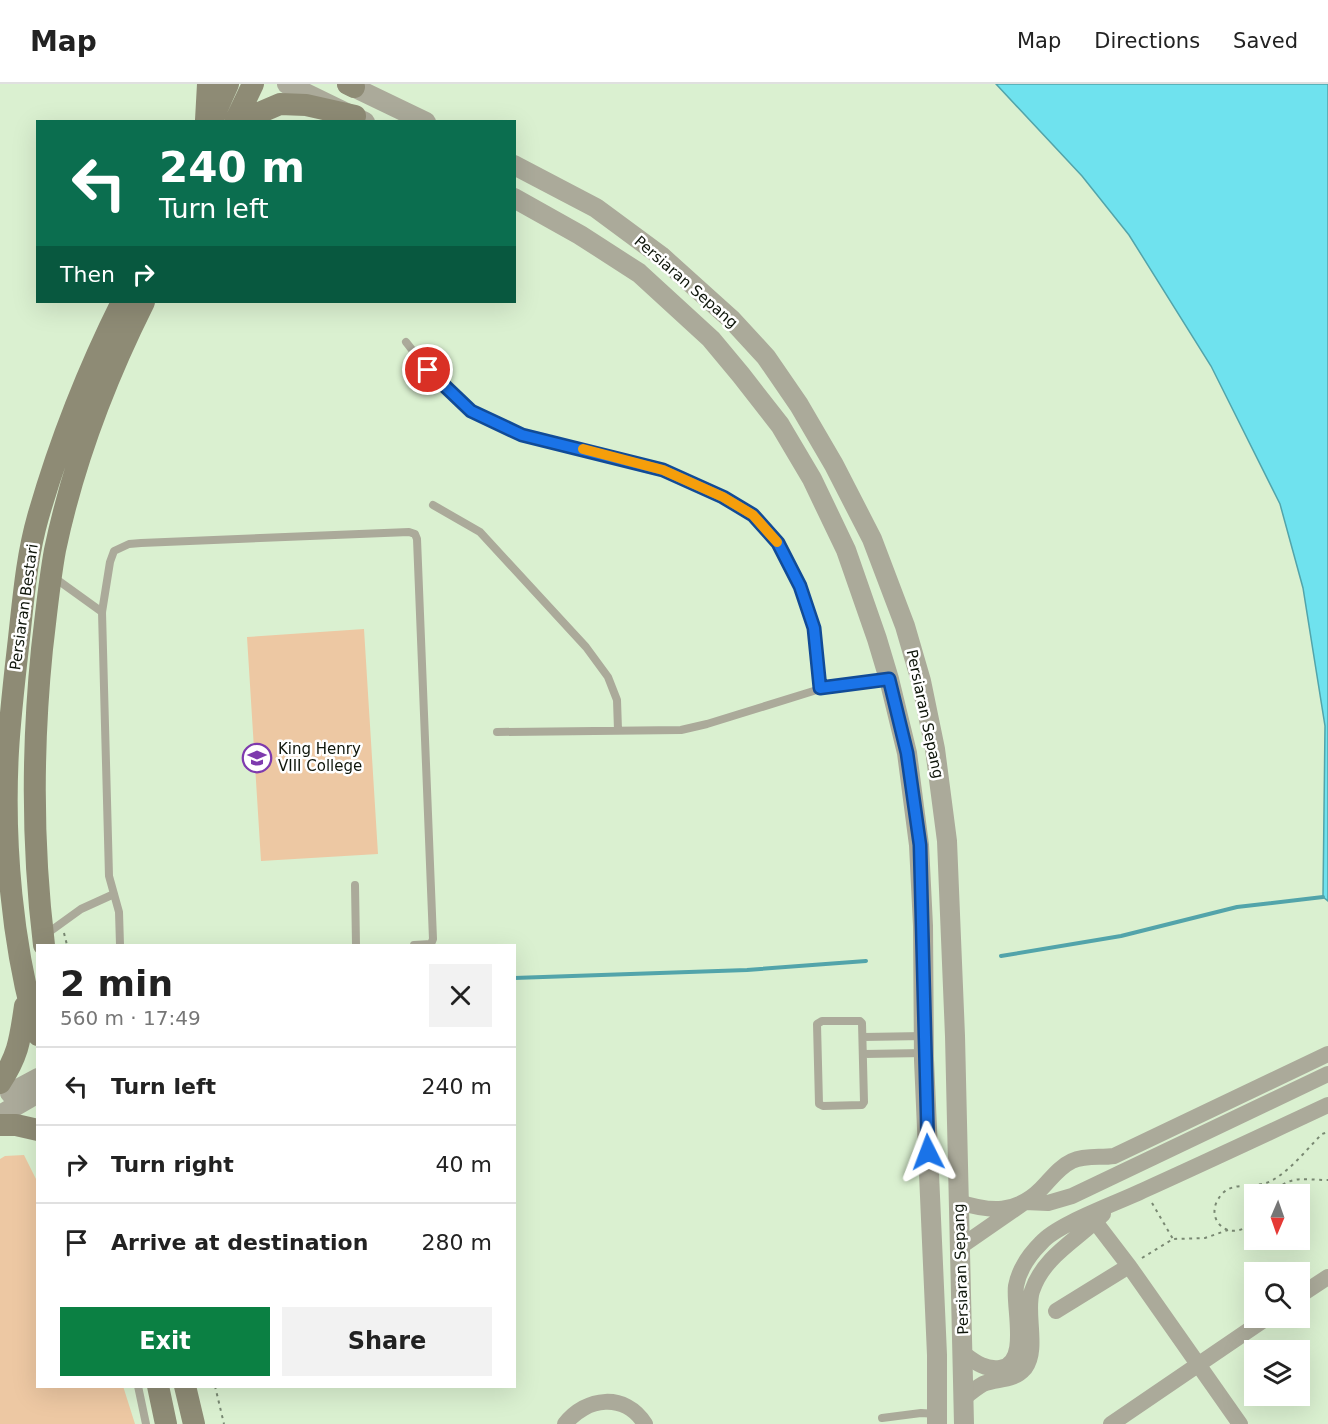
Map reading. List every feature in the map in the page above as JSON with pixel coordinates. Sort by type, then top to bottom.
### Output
[{"type":"main road","points":[[206,120],[208,84]]},
{"type":"main road","points":[[212,120],[228,84]]},
{"type":"main road","points":[[236,120],[253,84]]},
{"type":"main road","points":[[248,120],[280,104],[306,105],[360,119]]},
{"type":"main road","name":"Persiaran Bestari","points":[[36,1028],[27,994],[4,832],[4,761],[22,609],[39,516],[73,415],[106,333],[121,303]]},
{"type":"main road","name":"Persiaran Bestari","points":[[43,941],[34,832],[34,751],[39,679],[55,551],[93,420],[125,340],[144,303]]},
{"type":"main road","points":[[0,905],[18,936]]},
{"type":"main road","points":[[0,1083],[17,1054],[27,994]]},
{"type":"main road","points":[[2,1123],[36,1130]]},
{"type":"main road","points":[[144,1388],[166,1424]]},
{"type":"main road","points":[[185,1388],[194,1424]]},
{"type":"street","points":[[287,84],[360,119]]},
{"type":"street","points":[[350,85],[422,120]]},
{"type":"street","name":"Persiaran Sepang","points":[[516,166],[596,208],[661,256],[732,320],[766,357],[799,405],[834,465],[872,539],[905,626],[921,681],[935,749],[947,842],[955,1036],[964,1424]]},
{"type":"street","name":"Persiaran Sepang","points":[[516,199],[580,235],[639,273],[711,339],[748,384],[780,425],[817,489],[846,550],[877,639],[907,753],[920,845],[924,1045],[933,1245],[937,1419]]},
{"type":"street","points":[[4,832],[34,832]]},
{"type":"street","points":[[933,1245],[938,1138],[937,1044],[939,1038],[944,1035],[955,1036]]},
{"type":"street","points":[[960,1247],[1025,1202],[1057,1171],[1073,1161],[1093,1156],[1114,1156],[1328,1054]]},
{"type":"street","points":[[959,1202],[982,1209],[1003,1208],[1025,1202],[1048,1203],[1072,1196],[1328,1074]]},
{"type":"street","points":[[0,1099],[36,1079]]},
{"type":"street","points":[[2,1123],[36,1095]]},
{"type":"street","points":[[964,1398],[982,1385],[1008,1380],[1027,1365],[1030,1350],[1031,1291],[1046,1265],[1092,1218],[1112,1204],[1328,1105]]},
{"type":"street","points":[[1092,1218],[1130,1266],[1240,1424]]},
{"type":"street","points":[[964,1354],[979,1365],[992,1369],[1005,1367],[1015,1359],[1018,1349],[1016,1289],[1022,1271],[1043,1240],[1092,1218]]},
{"type":"street","points":[[1056,1311],[1130,1266]]},
{"type":"street","points":[[1310,1289],[1328,1277]]},
{"type":"street","points":[[1111,1424],[1252,1328]]},
{"type":"street","points":[[565,1424],[573,1414],[596,1402],[621,1404],[633,1410],[645,1424]]},
{"type":"lane","points":[[406,342],[428,370],[471,411],[522,435],[663,470],[723,497],[753,515],[778,543],[800,586],[814,628],[820,688]]},
{"type":"lane","points":[[433,505],[480,532],[586,647],[608,677],[617,700],[618,730]]},
{"type":"lane","points":[[120,944],[118,912],[109,876],[102,612],[110,562],[114,551],[129,544],[409,532],[415,534],[434,939],[431,944]]},
{"type":"lane","points":[[52,575],[102,612]]},
{"type":"lane","points":[[497,732],[681,730],[820,688],[889,679]]},
{"type":"lane","points":[[355,885],[356,944]]},
{"type":"lane","points":[[43,941],[81,909],[114,894]]},
{"type":"lane","points":[[822,1021],[861,1021],[863,1037],[864,1102],[862,1105],[820,1106],[817,1024],[822,1021]]},
{"type":"lane","points":[[863,1037],[924,1045]]},
{"type":"lane","points":[[864,1054],[924,1045]]},
{"type":"lane","points":[[144,1388],[146,1424]]},
{"type":"lane","points":[[882,1418],[921,1413],[937,1419]]},
{"type":"path","points":[[1244,1229],[1228,1230],[1219,1226],[1215,1211],[1220,1195],[1228,1189],[1268,1183],[1284,1172],[1322,1134],[1328,1132]]},
{"type":"path","points":[[1283,1184],[1308,1178],[1328,1180]]},
{"type":"path","points":[[1144,1191],[1173,1239]]},
{"type":"path","points":[[1130,1266],[1173,1239],[1206,1238],[1228,1230]]},
{"type":"path","points":[[216,1388],[225,1424]]},
{"type":"shaded area","points":[[364,629],[378,854],[261,861],[247,637]]},
{"type":"shaded area","points":[[24,1155],[36,1179],[36,1388],[124,1388],[135,1424],[0,1424],[0,1159],[5,1156]]},
{"type":"water","points":[[996,84],[1328,84],[1328,901],[1323,897],[1325,726],[1303,588],[1280,504],[1211,366],[1129,235],[1082,176]]},
{"type":"waterway","points":[[1001,956],[1121,936],[1237,907],[1323,897]]},
{"type":"waterway","points":[[516,978],[747,970],[866,961]]},
{"type":"slow traffic","points":[[583,449],[663,470],[723,497],[753,515],[777,542]]},
{"type":"place","name":"King Henry VIII College","points":[[257,758]]},
{"type":"route","points":[[428,370],[471,411],[522,435],[663,470],[723,497],[753,515],[778,543],[800,586],[814,628],[820,688],[889,679],[907,753],[920,845],[928,1152]]}]
